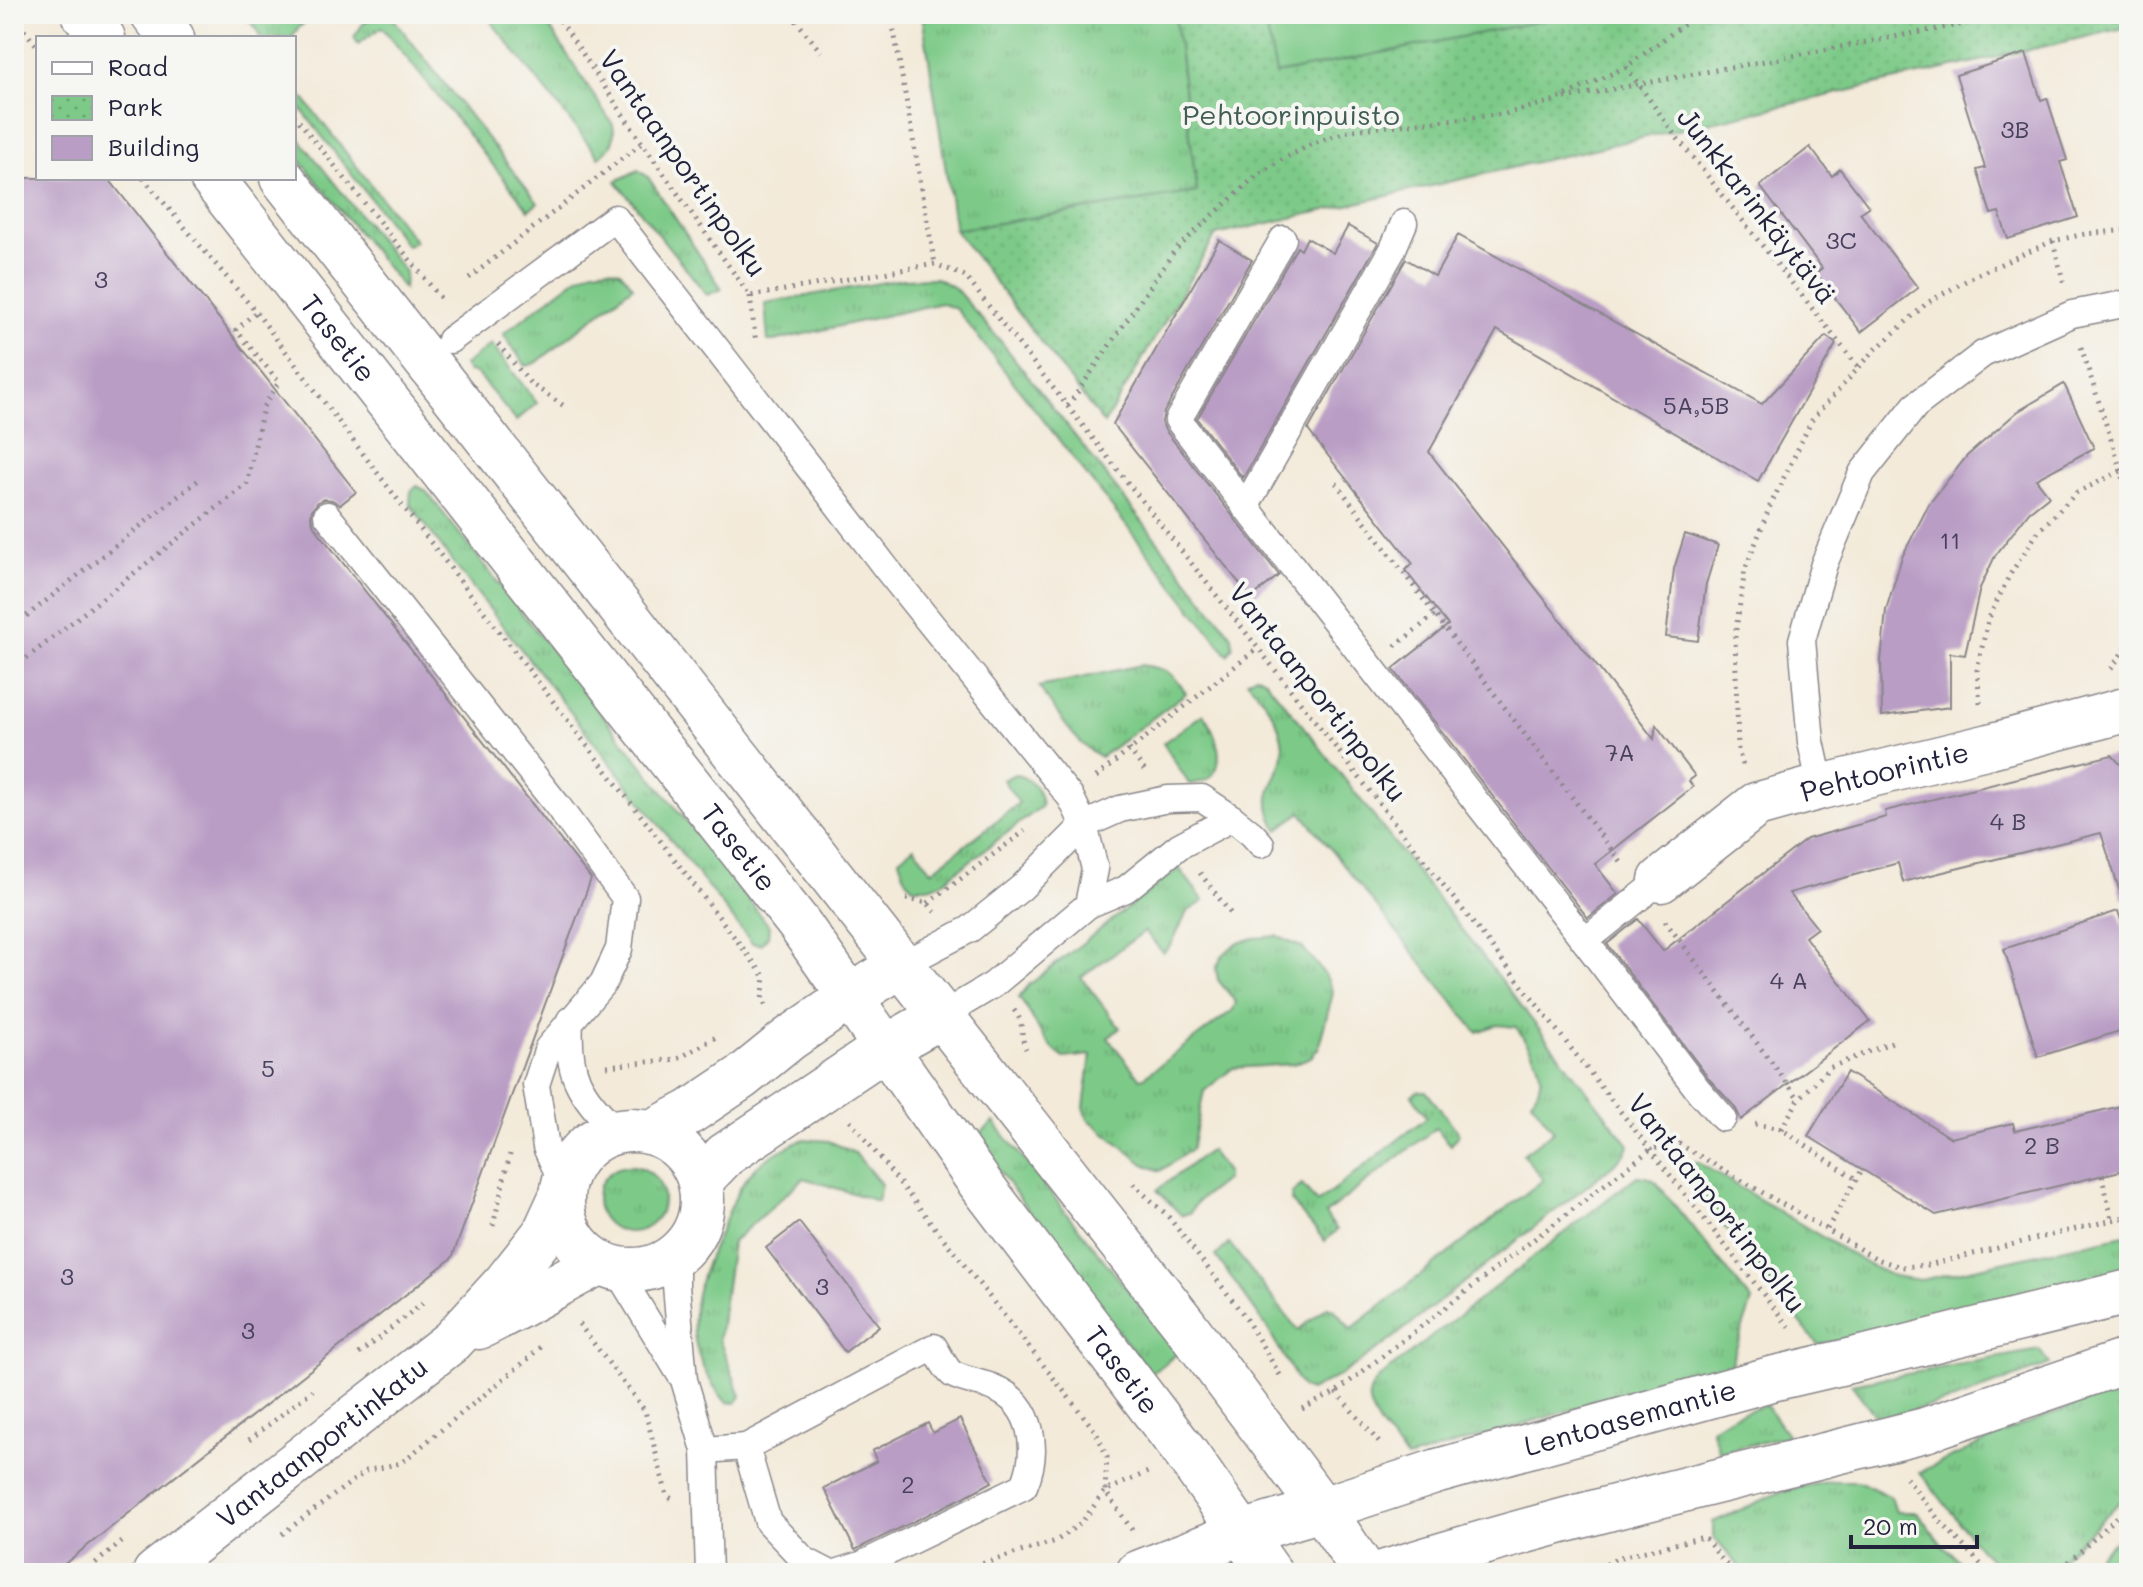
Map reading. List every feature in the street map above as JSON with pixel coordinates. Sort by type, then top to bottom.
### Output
[{"type":"main road","points":[[84,14],[101,36]]},
{"type":"main road","points":[[153,14],[170,36]]},
{"type":"main road","name":"Tasetie","points":[[214,180],[799,924],[980,1183],[1187,1455],[1270,1573]]},
{"type":"main road","name":"Tasetie","points":[[284,180],[1260,1424],[1365,1573]]},
{"type":"main road","name":"Pehtoorintie","points":[[1653,887],[1756,805],[2129,709]]},
{"type":"main road","name":"Vantaanportinkatu","points":[[530,1278],[572,1161],[589,1143],[634,1132],[690,1112],[742,1077],[789,1039],[900,966]]},
{"type":"main road","points":[[700,1181],[725,1155],[885,1048],[941,1016]]},
{"type":"main road","points":[[634,1132],[671,1141],[689,1158],[700,1181],[700,1220],[689,1242],[676,1255]]},
{"type":"main road","points":[[562,1190],[564,1221],[575,1242],[586,1255],[607,1266]]},
{"type":"main road","name":"Vantaanportinkatu","points":[[155,1573],[452,1341],[506,1282],[607,1266],[641,1270],[665,1263],[676,1255]]},
{"type":"main road","name":"Lentoasemantie","points":[[1138,1573],[1241,1533],[1438,1471],[1771,1379],[2129,1292]]},
{"type":"main road","points":[[1383,1573],[1463,1548],[1667,1494],[1925,1430],[2129,1360]]},
{"type":"lane","points":[[450,340],[615,218],[895,580],[1071,798],[1084,825],[1095,869],[1088,905]]},
{"type":"lane","points":[[1245,507],[1392,251],[1404,223]]},
{"type":"lane","points":[[1283,239],[1178,420],[1723,1118]]},
{"type":"lane","points":[[1821,787],[1811,742],[1802,640],[1824,564],[1862,473],[1915,406],[1983,354],[2072,314],[2129,303]]},
{"type":"lane","points":[[327,515],[557,805],[625,898],[619,949],[603,983],[548,1048],[536,1085],[546,1147],[562,1190]]},
{"type":"lane","points":[[900,966],[970,929],[1021,888],[1084,825],[1120,809],[1168,799],[1202,798],[1232,818],[1261,844]]},
{"type":"lane","points":[[941,1016],[993,985],[1088,905],[1126,889],[1179,846],[1232,818]]},
{"type":"lane","points":[[1585,941],[1653,887]]},
{"type":"lane","points":[[570,1020],[569,1046],[575,1077],[592,1106],[634,1132]]},
{"type":"lane","points":[[676,1255],[684,1380],[705,1450],[709,1573]]},
{"type":"lane","points":[[607,1266],[684,1380]]},
{"type":"lane","points":[[705,1450],[746,1447],[934,1347],[952,1374],[998,1389],[1018,1405],[1029,1426],[1034,1452],[1024,1486],[861,1565],[836,1573]]},
{"type":"lane","points":[[746,1447],[768,1522],[804,1560],[829,1573]]},
{"type":"path","name":"Vantaanportinpolku","points":[[556,14],[750,296],[935,264],[965,276],[1795,1336]]},
{"type":"path","points":[[791,14],[821,52]]},
{"type":"path","points":[[891,14],[935,264]]},
{"type":"path","points":[[1556,100],[1626,67],[1698,14]]},
{"type":"path","points":[[1068,406],[1175,250],[1256,176],[1314,143],[1351,130],[1505,114],[1556,100],[1638,84],[2018,14]]},
{"type":"path","points":[[14,18],[36,45]]},
{"type":"path","name":"Junkkarinkäytävä","points":[[1626,67],[1675,135],[1859,368]]},
{"type":"path","points":[[296,118],[442,300]]},
{"type":"path","points":[[435,306],[642,143]]},
{"type":"path","points":[[145,180],[256,312],[765,977],[762,1000],[789,1039]]},
{"type":"path","points":[[2053,241],[2087,370],[2129,495]]},
{"type":"path","points":[[457,288],[530,383],[564,406]]},
{"type":"path","points":[[750,296],[757,343]]},
{"type":"path","points":[[14,668],[247,484],[263,407],[279,382],[236,330],[264,306]]},
{"type":"path","points":[[1990,746],[1982,718],[1977,670],[1988,620],[2009,576],[2038,532],[2076,493],[2129,470]]},
{"type":"path","points":[[14,626],[201,478]]},
{"type":"path","points":[[1336,483],[1435,615],[1653,887],[1799,1099]]},
{"type":"path","points":[[1370,665],[1435,615]]},
{"type":"path","points":[[897,893],[906,899],[928,903],[955,938]]},
{"type":"path","points":[[993,985],[1021,1019],[1024,1044],[1029,1055]]},
{"type":"path","points":[[575,1077],[596,1067],[678,1059],[727,1031]]},
{"type":"path","points":[[1781,1129],[1799,1099],[1829,1068],[1892,1042]]},
{"type":"path","points":[[825,1088],[1096,1432],[1107,1457],[1105,1491]]},
{"type":"path","points":[[539,1107],[515,1131],[492,1231],[550,1306],[581,1325],[645,1411],[667,1496],[708,1518]]},
{"type":"path","points":[[1723,1118],[1781,1129],[1856,1179]]},
{"type":"path","points":[[1260,1424],[1303,1409],[1336,1392],[1651,1149],[1679,1144],[1877,1259],[1901,1267],[1928,1265],[2129,1216]]},
{"type":"path","points":[[1827,1229],[1862,1170]]},
{"type":"path","points":[[1122,1174],[1167,1215],[1243,1314],[1281,1376]]},
{"type":"path","points":[[2102,1176],[2112,1219]]},
{"type":"path","points":[[349,1362],[431,1296]]},
{"type":"path","points":[[271,1542],[366,1471],[401,1463],[528,1359],[548,1338]]},
{"type":"path","points":[[237,1449],[324,1381]]},
{"type":"path","points":[[1296,1398],[1303,1409]]},
{"type":"path","points":[[952,1573],[1056,1541],[1082,1522],[1105,1491],[1187,1455]]},
{"type":"path","points":[[1900,1471],[1939,1520],[1989,1573]]},
{"type":"path","points":[[2057,1573],[2129,1506]]},
{"type":"path","points":[[83,1573],[130,1536]]},
{"type":"path","points":[[1593,1573],[1616,1558],[1704,1537],[1733,1573]]},
{"type":"green space","points":[[243,14],[307,14],[307,21],[293,36],[259,36]]},
{"type":"green space","points":[[376,14],[396,14],[393,18],[538,203],[529,210],[382,27],[358,44],[354,37],[363,24]]},
{"type":"green space","points":[[485,14],[541,14],[613,125],[613,140],[603,154],[599,157]]},
{"type":"green space","points":[[922,14],[1175,14],[1197,192],[955,230]]},
{"type":"green space","name":"Pehtoorinpuisto","points":[[1175,14],[2129,14],[2129,27],[1216,235],[1104,424],[955,230],[1197,192]]},
{"type":"green space","points":[[1264,14],[1575,14],[1276,74]]},
{"type":"green space","points":[[296,89],[415,241],[407,246],[296,103]]},
{"type":"green space","points":[[296,135],[405,272],[404,289],[296,155]]},
{"type":"green space","points":[[638,170],[648,177],[722,289],[707,295],[616,181]]},
{"type":"green space","points":[[609,268],[620,271],[633,286],[536,363],[526,366],[503,334],[578,277],[593,270]]},
{"type":"green space","points":[[936,278],[955,288],[1002,343],[1232,636],[1233,646],[1228,655],[956,309],[941,303],[768,341],[765,303],[902,279]]},
{"type":"green space","points":[[491,344],[537,403],[516,421],[476,373],[468,372],[464,365]]},
{"type":"green space","points":[[417,486],[425,490],[769,926],[768,936],[761,944],[752,943],[451,560],[410,504],[411,491]]},
{"type":"green space","points":[[1141,665],[1168,672],[1186,693],[1101,757],[1074,735],[1039,687]]},
{"type":"green space","points":[[1256,675],[1265,680],[1308,732],[1629,1145],[1626,1153],[1607,1170],[1379,1349],[1310,1391],[1302,1388],[1266,1326],[1216,1256],[1229,1243],[1298,1330],[1327,1307],[1334,1309],[1351,1329],[1543,1180],[1523,1154],[1554,1131],[1531,1100],[1537,1091],[1540,1072],[1516,1027],[1497,1025],[1477,1032],[1301,812],[1278,830],[1269,803],[1281,763],[1282,739],[1273,715],[1247,680]]},
{"type":"green space","points":[[1203,714],[1218,747],[1218,765],[1206,780],[1189,784],[1163,743]]},
{"type":"green space","points":[[1015,774],[1034,786],[1042,806],[941,883],[913,887],[906,880],[899,859],[914,847],[932,871],[1019,803],[1003,780]]},
{"type":"green space","points":[[1179,868],[1204,901],[1187,912],[1171,945],[1163,953],[1145,931],[1081,977],[1120,1028],[1108,1038],[1140,1078],[1233,1010],[1236,1002],[1218,980],[1216,968],[1223,955],[1235,944],[1254,938],[1278,936],[1303,948],[1326,976],[1333,993],[1318,1049],[1311,1057],[1293,1064],[1233,1068],[1204,1091],[1192,1149],[1160,1171],[1144,1164],[1088,1119],[1084,1107],[1091,1055],[1064,1058],[1056,1052],[1019,998],[1029,985]]},
{"type":"green space","points":[[1426,1091],[1459,1133],[1451,1145],[1436,1128],[1325,1214],[1337,1230],[1325,1241],[1291,1201],[1292,1193],[1302,1185],[1317,1203],[1427,1117],[1412,1095]]},
{"type":"green space","points":[[994,1122],[1178,1353],[1151,1374],[975,1138]]},
{"type":"green space","points":[[804,1139],[829,1141],[855,1153],[881,1184],[877,1201],[804,1178],[732,1242],[719,1339],[741,1396],[736,1403],[726,1402],[699,1358],[694,1337],[697,1293],[712,1249],[747,1178],[770,1157]]},
{"type":"green space","points":[[1210,1150],[1226,1172],[1226,1179],[1197,1202],[1190,1213],[1181,1215],[1157,1190]]},
{"type":"green space","points":[[1670,1158],[1699,1163],[1892,1276],[1921,1280],[2129,1234],[2129,1274],[1818,1345]]},
{"type":"green space","points":[[630,1166],[643,1169],[653,1176],[660,1186],[663,1199],[660,1212],[653,1222],[643,1229],[630,1232],[617,1229],[607,1222],[600,1212],[597,1199],[600,1186],[607,1176],[617,1169]]},
{"type":"green space","points":[[1637,1176],[1656,1182],[1752,1301],[1730,1366],[1671,1380],[1407,1459],[1382,1429],[1369,1404],[1369,1394],[1379,1378]]},
{"type":"green space","points":[[2039,1350],[2050,1364],[1954,1400],[1878,1419],[1851,1384]]},
{"type":"green space","points":[[2129,1386],[2129,1493],[2047,1573],[2004,1572],[1980,1549],[1920,1472],[2019,1426]]},
{"type":"green space","points":[[1766,1405],[1788,1436],[1720,1452],[1711,1429],[1732,1416]]},
{"type":"green space","points":[[1832,1481],[1858,1481],[1891,1497],[1896,1512],[1917,1512],[1941,1543],[1971,1573],[1745,1573],[1713,1537],[1713,1522],[1785,1490]]},
{"type":"green space","points":[[2129,1528],[2129,1573],[2079,1573]]},
{"type":"building","points":[[2026,53],[2041,100],[2047,98],[2067,160],[2060,162],[2078,217],[2008,239],[1999,212],[1991,214],[1977,170],[1985,168],[1956,75]]},
{"type":"building","points":[[1810,147],[1832,176],[1840,169],[1869,207],[1860,213],[1918,288],[1861,332],[1816,273],[1822,268],[1760,186]]},
{"type":"building","points":[[14,178],[110,180],[356,492],[340,505],[332,500],[318,502],[312,510],[314,526],[591,879],[452,1258],[53,1573],[14,1573]]},
{"type":"building","points":[[1348,226],[1378,243],[1243,478],[1197,419],[1297,247],[1301,250],[1307,238],[1333,253]]},
{"type":"building","points":[[1458,235],[1762,404],[1826,336],[1836,344],[1758,481],[1497,330],[1429,452],[1654,739],[1656,725],[1695,776],[1689,781],[1693,787],[1595,864],[1618,894],[1588,918],[1393,669],[1448,625],[1405,570],[1413,564],[1308,430],[1406,259],[1435,276]]},
{"type":"building","points":[[1219,240],[1252,260],[1164,412],[1162,422],[1165,430],[1279,575],[1251,598],[1113,424]]},
{"type":"building","points":[[2064,384],[2094,448],[2036,479],[2049,496],[2029,512],[1995,556],[1980,588],[1965,655],[1950,653],[1950,707],[1882,716],[1881,662],[1886,610],[1902,557],[1929,504],[1967,456],[2017,412]]},
{"type":"building","points":[[1685,534],[1718,545],[1706,584],[1698,641],[1666,637],[1674,569]]},
{"type":"building","points":[[2112,755],[2129,774],[2129,897],[2122,898],[2101,833],[1903,882],[1898,863],[1789,893],[1817,928],[1805,937],[1870,1021],[1741,1120],[1735,1107],[1711,1081],[1607,944],[1638,919],[1663,951],[1807,839],[1886,817],[1885,811]]},
{"type":"building","points":[[2118,911],[2129,945],[2129,1028],[2038,1057],[2004,949]]},
{"type":"building","points":[[1847,1072],[1951,1138],[2013,1123],[2015,1131],[2129,1104],[2129,1169],[1936,1215],[1808,1136]]},
{"type":"building","points":[[799,1222],[879,1326],[845,1352],[766,1248]]},
{"type":"building","points":[[960,1419],[992,1482],[855,1550],[824,1488],[877,1461],[872,1451],[928,1423],[933,1433]]}]
